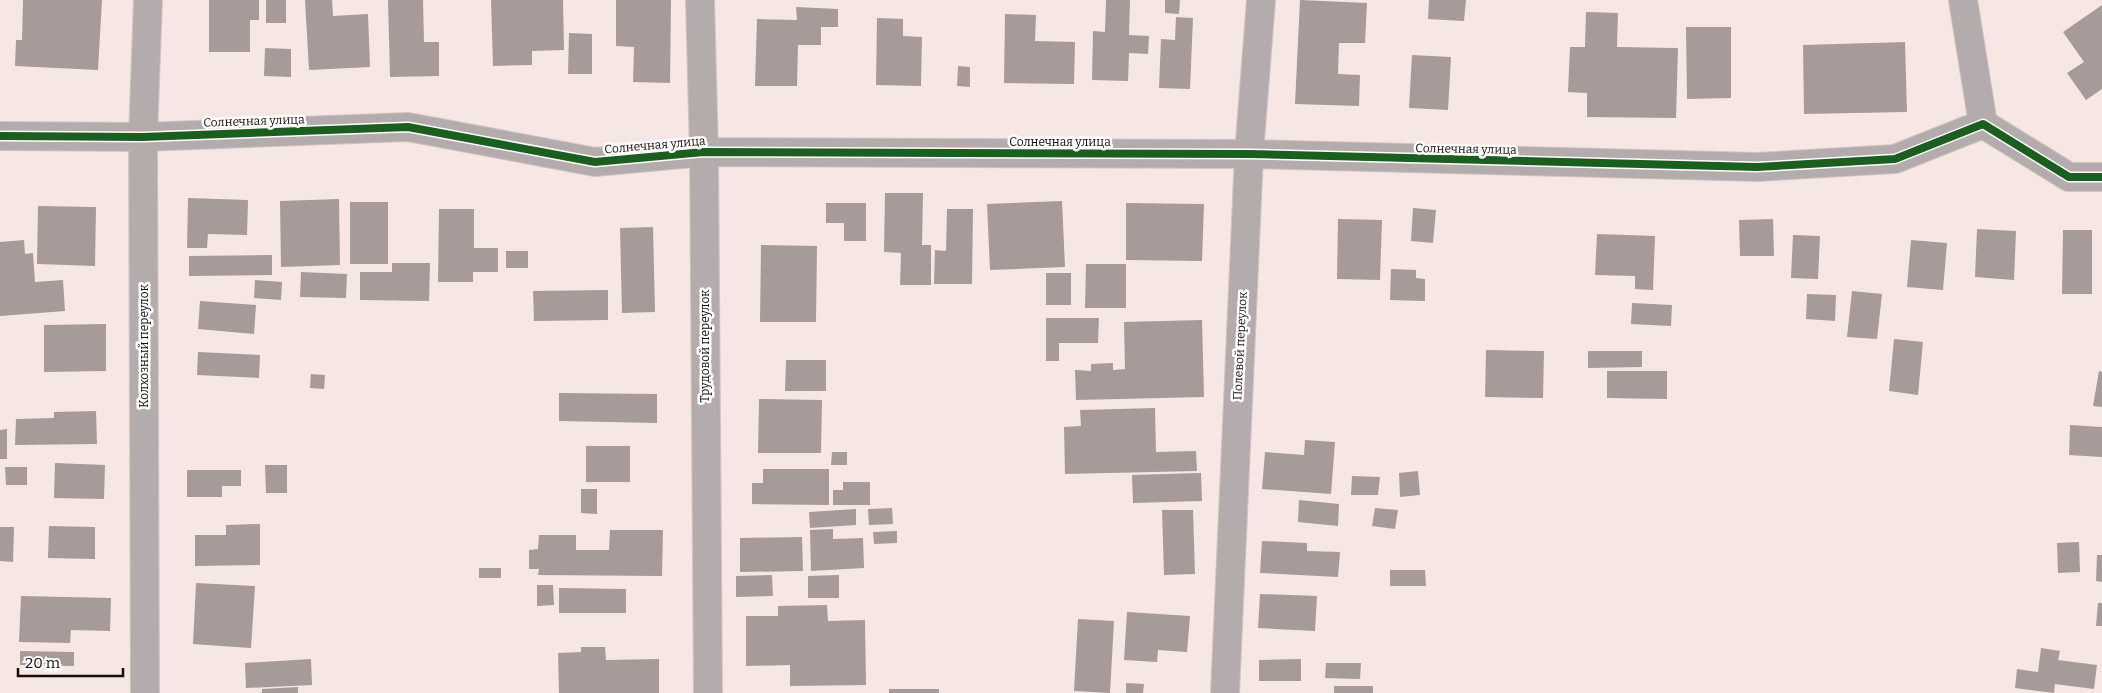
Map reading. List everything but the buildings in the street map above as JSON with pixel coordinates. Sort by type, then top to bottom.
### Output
[{"type":"street","name":"Колхозный переулок","points":[[145,693],[143,137],[148,0]]},
{"type":"street","name":"Трудовой переулок","points":[[700,0],[704,152],[708,693]]},
{"type":"street","name":"Полевой переулок","points":[[1225,693],[1249,154],[1261,0]]},
{"type":"street","points":[[1963,0],[1983,124],[2069,177],[2102,177]]},
{"type":"street","name":"Солнечная улица","points":[[0,136],[143,137],[408,127],[595,162],[704,152],[1249,154],[1757,167],[1896,159],[1983,124]]},
{"type":"cycle path","points":[[0,136],[143,137],[408,127],[595,162],[704,152],[1249,154],[1757,167],[1895,159],[1983,124],[2069,177],[2102,177]]}]
